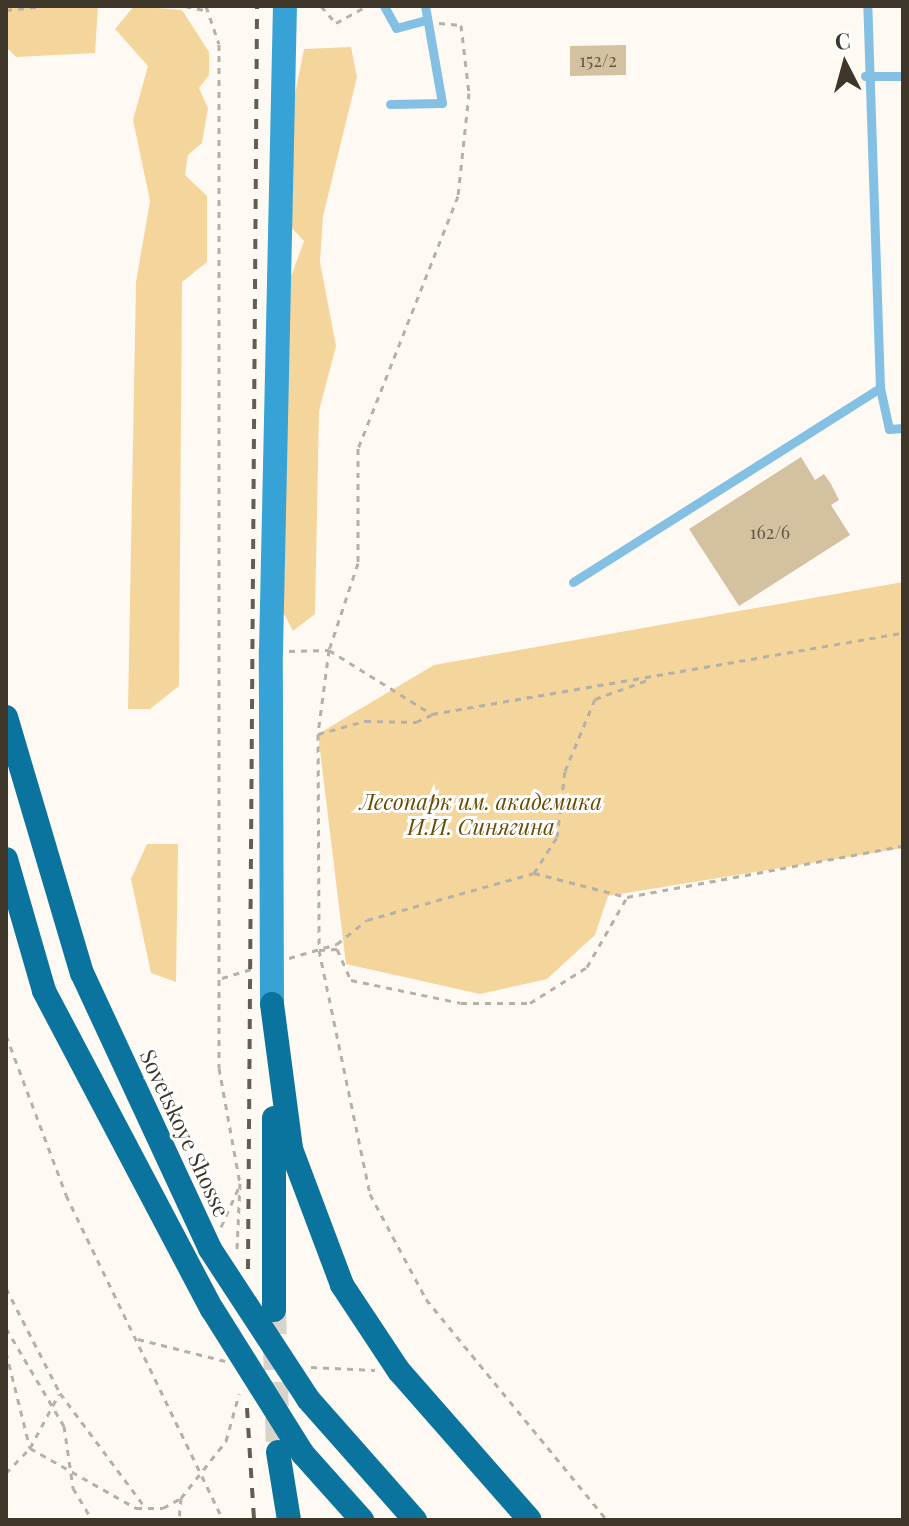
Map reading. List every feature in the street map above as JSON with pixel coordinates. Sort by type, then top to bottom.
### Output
[{"type":"highway","name":"Sovetskoye Shosse","points":[[6,717],[82,973],[210,1249],[308,1399],[415,1520]]},
{"type":"highway","points":[[6,859],[44,991],[212,1309],[290,1453],[362,1520]]},
{"type":"highway","points":[[272,1004],[274,1310]]},
{"type":"highway","points":[[272,1004],[291,1149],[342,1285],[399,1371],[530,1520]]},
{"type":"highway","points":[[289,1520],[290,1453]]},
{"type":"street","points":[[272,1004],[271,651],[285,6]]},
{"type":"lane","points":[[384,6],[396,28],[423,21]]},
{"type":"lane","points":[[390,104],[442,103],[440,69],[423,21],[425,6]]},
{"type":"lane","points":[[867,6],[865,76],[880,388],[889,429],[903,428]]},
{"type":"lane","points":[[865,76],[903,76]]},
{"type":"lane","points":[[573,582],[880,388]]},
{"type":"path","points":[[6,10],[45,6]]},
{"type":"path","points":[[185,6],[208,11]]},
{"type":"path","points":[[206,6],[219,44],[219,1068],[240,1183],[237,1250]]},
{"type":"path","points":[[321,6],[336,23],[367,6]]},
{"type":"path","points":[[423,21],[461,25],[469,93],[458,196],[358,448],[358,563],[329,650],[318,734],[319,950],[370,1194],[426,1299],[607,1520]]},
{"type":"path","points":[[318,734],[903,633]]},
{"type":"path","points":[[271,651],[329,650],[432,714]]},
{"type":"path","points":[[534,873],[557,837],[565,771],[595,699],[653,677]]},
{"type":"path","points":[[319,950],[367,920],[534,873],[627,897],[903,846]]},
{"type":"path","points":[[319,950],[337,949],[351,980],[461,1003],[530,1003],[587,967],[627,897]]},
{"type":"path","points":[[6,1035],[66,1195],[223,1520]]},
{"type":"path","points":[[222,1226],[240,1183]]},
{"type":"path","points":[[6,1288],[60,1393],[146,1508]]},
{"type":"path","points":[[6,1328],[30,1360],[51,1409],[64,1426],[72,1474],[92,1520]]},
{"type":"path","points":[[137,1338],[221,1365]]},
{"type":"path","points":[[6,1352],[30,1448],[114,1500],[146,1508],[181,1498]]},
{"type":"path","points":[[312,1368],[399,1371]]},
{"type":"path","points":[[6,1473],[30,1448],[60,1393]]},
{"type":"path","points":[[179,1520],[181,1498],[226,1441],[239,1394]]},
{"type":"green space","points":[[6,6],[98,6],[95,53],[16,57],[6,47]]},
{"type":"green space","points":[[134,6],[182,10],[209,52],[209,75],[199,88],[208,108],[202,143],[188,155],[185,175],[207,196],[207,262],[182,282],[179,686],[150,709],[128,709],[136,282],[150,201],[133,120],[148,66],[115,29]]},
{"type":"green space","points":[[351,47],[357,77],[323,216],[320,262],[336,346],[319,411],[315,614],[293,631],[281,608],[286,290],[304,241],[291,227],[294,99],[304,49]]},
{"type":"green space","name":"Лесопарк им. академика И.И. Синягина","points":[[903,582],[903,848],[608,896],[595,935],[547,979],[480,994],[346,964],[318,734],[434,665]]},
{"type":"green space","points":[[147,844],[178,844],[176,982],[151,973],[131,879]]},
{"type":"building","points":[[626,45],[626,75],[570,76],[570,46]]},
{"type":"building","points":[[801,457],[815,480],[824,474],[831,484],[839,500],[831,505],[850,535],[739,606],[689,529]]},
{"type":"tunnel","points":[[274,1310],[278,1452]]},
{"type":"railway","points":[[248,1269],[257,6]]},
{"type":"railway","points":[[247,1408],[254,1520]]}]
